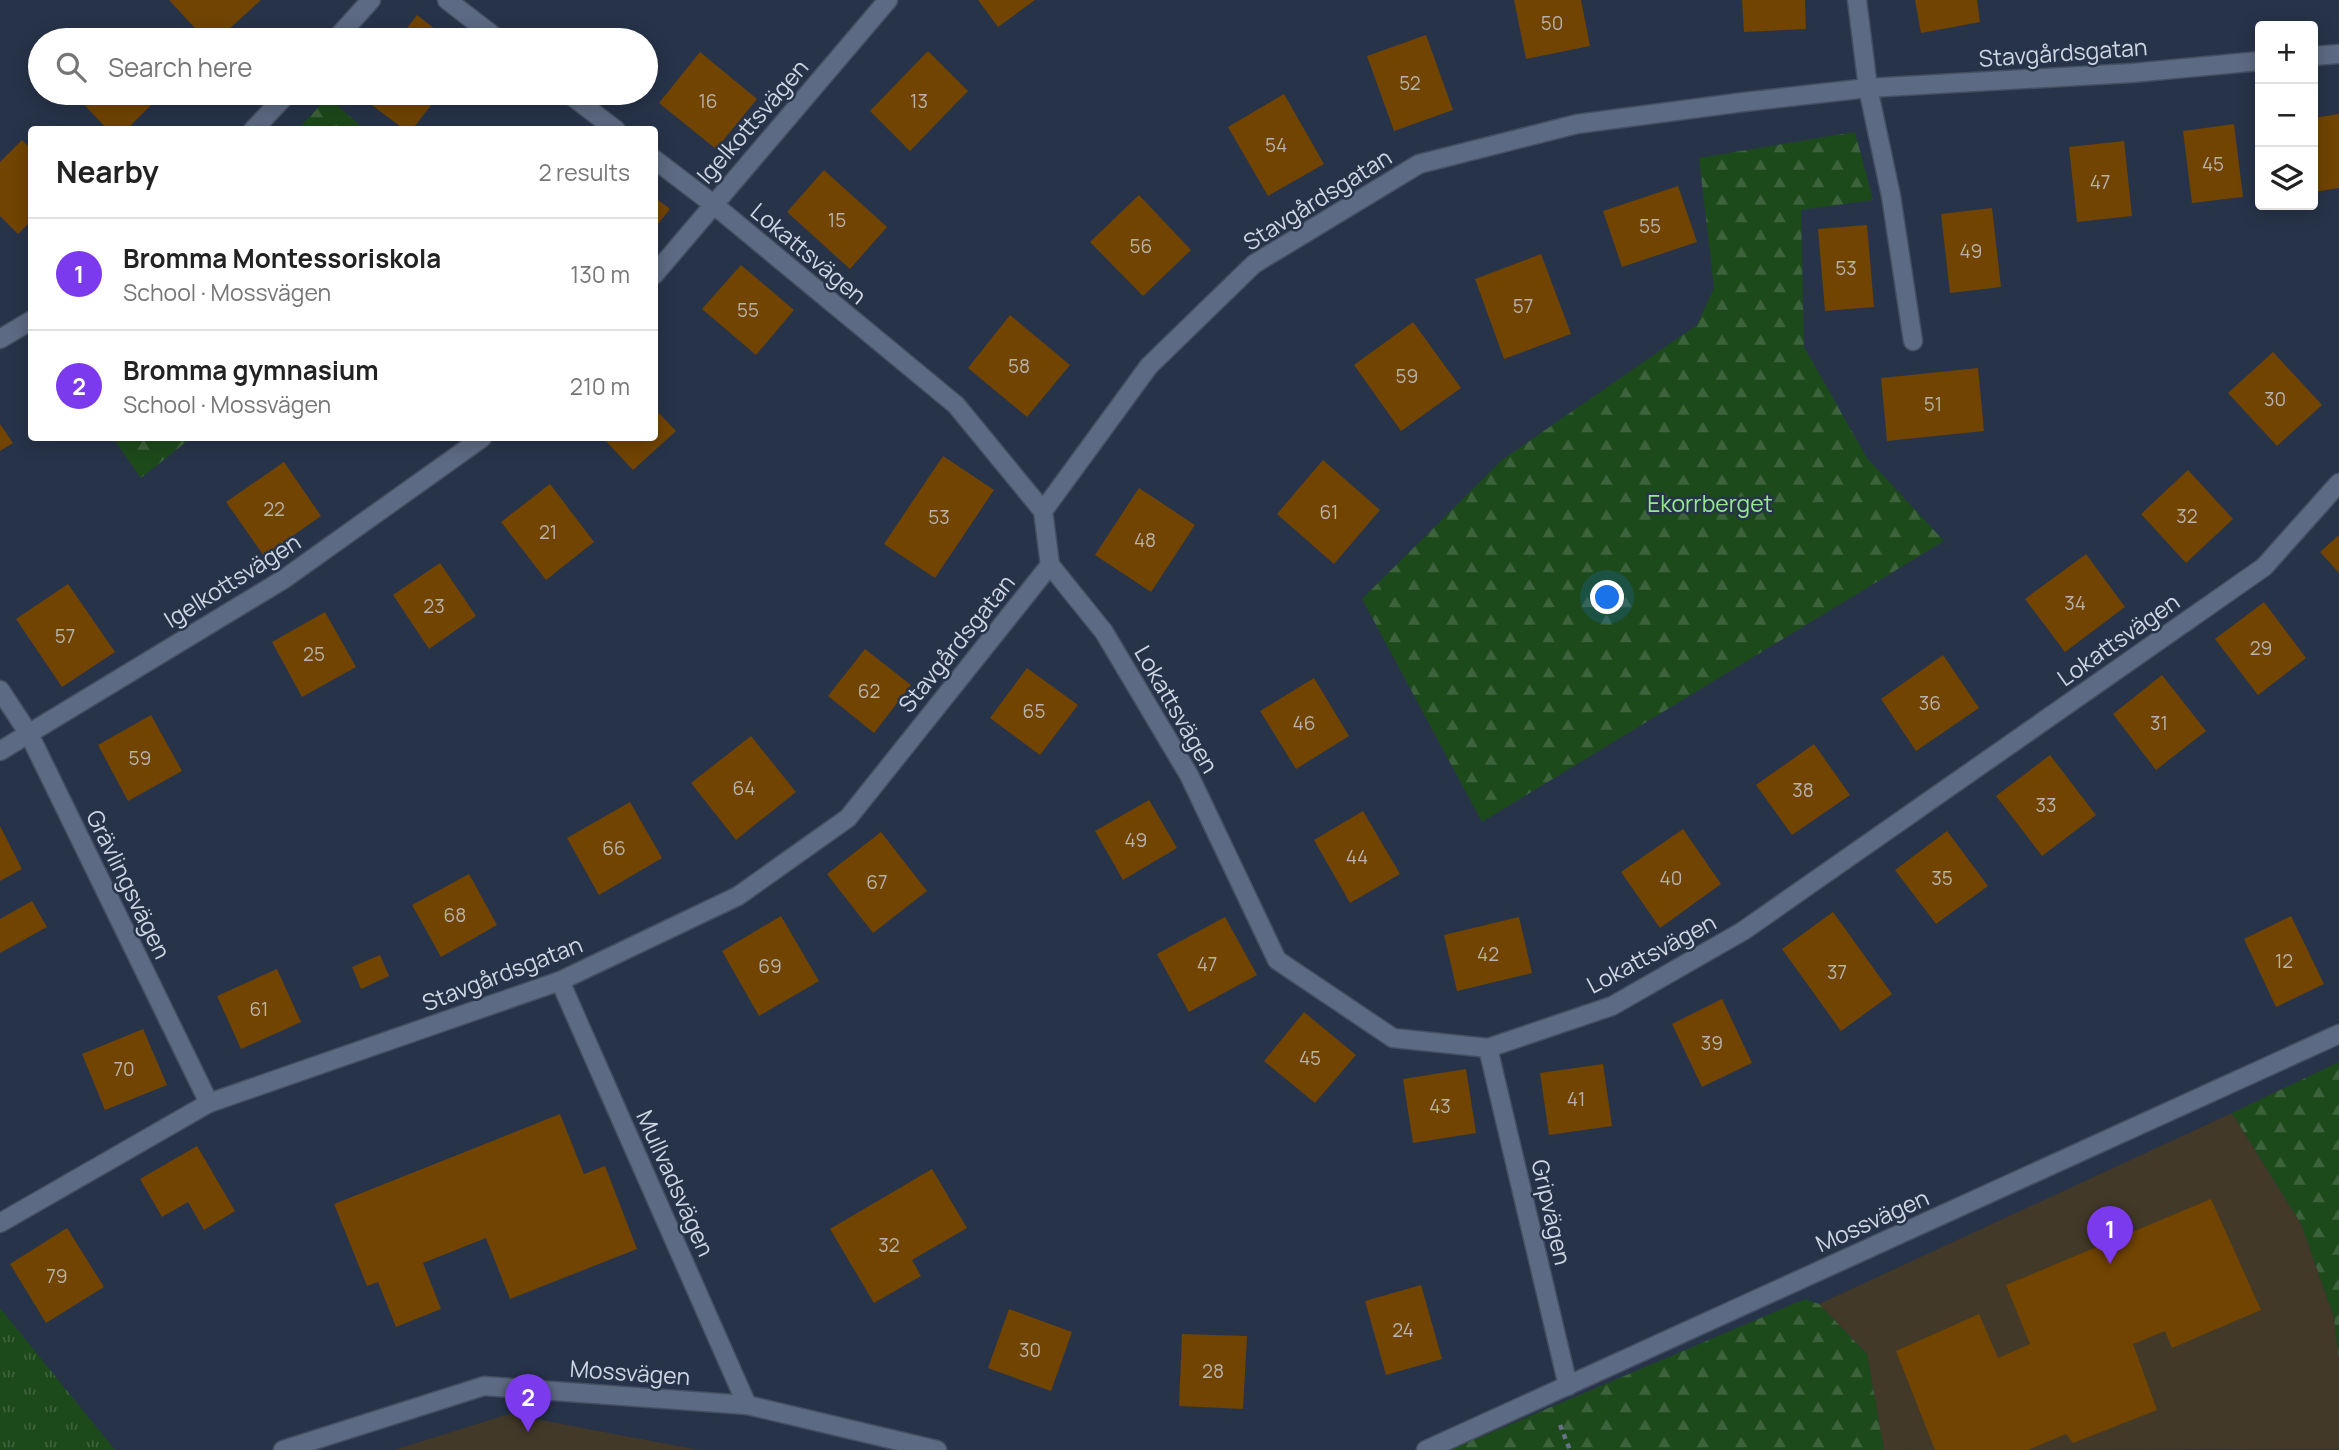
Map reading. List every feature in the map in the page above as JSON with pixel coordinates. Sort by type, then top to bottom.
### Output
[{"type":"street","points":[[346,28],[371,0]]},
{"type":"street","points":[[447,0],[483,28]]},
{"type":"street","name":"Igelkottsvägen","points":[[658,270],[888,0]]},
{"type":"street","points":[[1857,0],[1868,88],[1891,196],[1913,341]]},
{"type":"street","points":[[2318,56],[2339,54]]},
{"type":"street","name":"Stavgårdsgatan","points":[[1043,511],[1149,366],[1255,264],[1419,164],[1577,124],[1868,88],[2132,73],[2255,61]]},
{"type":"street","points":[[257,126],[277,105]]},
{"type":"street","points":[[584,105],[611,126]]},
{"type":"street","name":"Lokattsvägen","points":[[658,162],[713,204],[956,405],[1043,511]]},
{"type":"street","points":[[0,339],[28,322]]},
{"type":"street","name":"Igelkottsvägen","points":[[0,751],[284,579],[478,441]]},
{"type":"street","name":"Lokattsvägen","points":[[1050,565],[1104,632],[1189,775],[1277,960],[1393,1038],[1488,1048],[1612,1006],[1743,931],[2264,566],[2339,483]]},
{"type":"street","points":[[1043,511],[1050,565]]},
{"type":"street","name":"Stavgårdsgatan","points":[[0,1223],[209,1103],[560,981],[738,896],[848,818],[1050,565]]},
{"type":"street","name":"Grävlingsvägen","points":[[0,690],[29,734],[209,1103]]},
{"type":"street","name":"Mullvadsvägen","points":[[560,981],[747,1405]]},
{"type":"street","name":"Mossvägen","points":[[1426,1450],[2339,1034]]},
{"type":"street","name":"Gripvägen","points":[[1488,1048],[1568,1386]]},
{"type":"street","name":"Mossvägen","points":[[283,1450],[484,1386],[747,1405],[937,1450]]},
{"type":"shaded area","points":[[2232,1113],[2301,1224],[2334,1317],[2339,1359],[2339,1449],[1884,1450],[1867,1354],[1819,1304]]},
{"type":"shaded area","points":[[509,1414],[699,1450],[394,1450]]},
{"type":"green space","points":[[320,105],[337,105],[361,126],[301,126]]},
{"type":"green space","name":"Ekorrberget","points":[[1855,132],[1873,200],[1801,210],[1804,347],[1867,458],[1944,541],[1482,822],[1362,599],[1502,460],[1697,325],[1714,288],[1699,158]]},
{"type":"green space","points":[[115,441],[187,441],[141,478]]},
{"type":"green space","points":[[2339,1062],[2339,1359],[2334,1317],[2301,1224],[2232,1113]]},
{"type":"green space","points":[[1805,1299],[1819,1304],[1867,1354],[1884,1450],[1450,1450]]},
{"type":"green space","points":[[0,1308],[115,1450],[0,1450]]},
{"type":"building","points":[[169,0],[261,0],[230,28],[195,28]]},
{"type":"building","points":[[978,0],[1035,0],[998,27]]},
{"type":"building","points":[[1514,0],[1581,0],[1590,46],[1526,59]]},
{"type":"building","points":[[1742,0],[1805,0],[1806,29],[1744,32]]},
{"type":"building","points":[[1915,0],[1977,0],[1980,22],[1921,33]]},
{"type":"building","points":[[417,15],[434,28],[407,28]]},
{"type":"building","points":[[1426,35],[1453,110],[1394,131],[1367,56]]},
{"type":"building","points":[[928,51],[968,91],[910,151],[870,111]]},
{"type":"building","points":[[700,52],[757,99],[716,149],[659,103]]},
{"type":"building","points":[[1284,94],[1324,164],[1268,196],[1228,127]]},
{"type":"building","points":[[85,105],[151,105],[130,126],[104,126]]},
{"type":"building","points":[[372,105],[431,105],[415,126],[400,126]]},
{"type":"building","points":[[2339,114],[2339,188],[2318,191],[2318,147],[2318,117]]},
{"type":"building","points":[[2234,124],[2243,197],[2192,203],[2183,131]]},
{"type":"building","points":[[22,140],[28,146],[28,224],[18,234],[0,216],[0,162]]},
{"type":"building","points":[[2124,141],[2132,216],[2077,222],[2069,147]]},
{"type":"building","points":[[824,170],[887,227],[850,269],[787,212]]},
{"type":"building","points":[[1678,186],[1697,242],[1622,267],[1603,211]]},
{"type":"building","points":[[1139,195],[1191,250],[1143,296],[1090,242]]},
{"type":"building","points":[[658,200],[670,209],[658,224]]},
{"type":"building","points":[[1992,208],[2001,287],[1950,293],[1941,214]]},
{"type":"building","points":[[1867,225],[1874,307],[1825,311],[1818,229]]},
{"type":"building","points":[[1541,254],[1571,334],[1504,359],[1475,279]]},
{"type":"building","points":[[741,265],[794,310],[756,355],[702,309]]},
{"type":"building","points":[[1010,315],[1070,365],[1027,417],[968,368]]},
{"type":"building","points":[[1413,322],[1461,388],[1401,431],[1354,365]]},
{"type":"building","points":[[2273,352],[2322,405],[2277,446],[2228,393]]},
{"type":"building","points":[[1978,368],[1984,431],[1887,441],[1881,378]]},
{"type":"building","points":[[658,412],[676,431],[633,470],[606,441],[658,441]]},
{"type":"building","points":[[0,424],[13,443],[0,451]]},
{"type":"building","points":[[943,456],[994,490],[935,578],[884,544]]},
{"type":"building","points":[[1323,460],[1380,510],[1334,564],[1277,514]]},
{"type":"building","points":[[284,462],[321,516],[264,556],[226,502]]},
{"type":"building","points":[[2188,470],[2233,519],[2186,563],[2141,514]]},
{"type":"building","points":[[550,484],[594,542],[546,580],[501,522]]},
{"type":"building","points":[[1139,488],[1195,525],[1151,592],[1095,555]]},
{"type":"building","points":[[2339,535],[2339,573],[2320,552]]},
{"type":"building","points":[[2086,554],[2125,607],[2065,652],[2025,599]]},
{"type":"building","points":[[440,563],[476,616],[429,649],[393,595]]},
{"type":"building","points":[[68,584],[115,652],[62,687],[16,619]]},
{"type":"building","points":[[2264,602],[2306,658],[2258,695],[2215,639]]},
{"type":"building","points":[[325,612],[356,667],[302,697],[272,642]]},
{"type":"building","points":[[865,649],[911,685],[874,733],[828,696]]},
{"type":"building","points":[[1943,655],[1979,708],[1916,751],[1881,699]]},
{"type":"building","points":[[1027,668],[1078,705],[1040,755],[990,718]]},
{"type":"building","points":[[2162,675],[2206,731],[2156,770],[2113,714]]},
{"type":"building","points":[[1314,678],[1349,736],[1296,769],[1260,711]]},
{"type":"building","points":[[151,715],[182,771],[128,801],[98,745]]},
{"type":"building","points":[[751,736],[796,792],[736,840],[691,783]]},
{"type":"building","points":[[1814,744],[1850,795],[1792,835],[1756,785]]},
{"type":"building","points":[[2050,755],[2096,815],[2042,856],[1996,796]]},
{"type":"building","points":[[1149,800],[1177,848],[1123,880],[1095,831]]},
{"type":"building","points":[[630,802],[662,858],[599,895],[567,838]]},
{"type":"building","points":[[1363,811],[1400,874],[1350,903],[1314,840]]},
{"type":"building","points":[[0,826],[22,869],[0,881]]},
{"type":"building","points":[[1683,829],[1721,884],[1660,928],[1621,872]]},
{"type":"building","points":[[1947,831],[1988,886],[1936,924],[1895,870]]},
{"type":"building","points":[[881,832],[927,891],[873,933],[827,874]]},
{"type":"building","points":[[469,874],[497,925],[441,957],[412,905]]},
{"type":"building","points":[[32,901],[47,927],[0,953],[0,919]]},
{"type":"building","points":[[1833,912],[1892,994],[1841,1031],[1782,949]]},
{"type":"building","points":[[781,916],[819,981],[759,1016],[722,951]]},
{"type":"building","points":[[2291,916],[2324,984],[2276,1007],[2244,939]]},
{"type":"building","points":[[1225,917],[1257,975],[1189,1012],[1157,954]]},
{"type":"building","points":[[1519,917],[1532,973],[1457,991],[1444,935]]},
{"type":"building","points":[[380,955],[389,976],[361,989],[352,967]]},
{"type":"building","points":[[277,969],[301,1022],[241,1049],[217,996]]},
{"type":"building","points":[[1722,999],[1752,1063],[1702,1087],[1672,1024]]},
{"type":"building","points":[[1304,1012],[1356,1055],[1315,1103],[1264,1061]]},
{"type":"building","points":[[143,1029],[167,1085],[105,1110],[82,1054]]},
{"type":"building","points":[[1603,1064],[1612,1126],[1549,1135],[1540,1073]]},
{"type":"building","points":[[1466,1069],[1476,1133],[1413,1143],[1403,1079]]},
{"type":"building","points":[[560,1114],[584,1174],[605,1166],[637,1249],[510,1299],[486,1238],[423,1263],[441,1309],[396,1327],[378,1282],[367,1286],[334,1204]]},
{"type":"building","points":[[197,1146],[235,1211],[204,1230],[188,1202],[162,1217],[140,1179]]},
{"type":"building","points":[[932,1169],[967,1228],[912,1260],[921,1276],[874,1303],[830,1229]]},
{"type":"building","points":[[2211,1199],[2261,1310],[2172,1348],[2165,1331],[2133,1344],[2157,1410],[2073,1443],[2066,1434],[2028,1450],[1935,1450],[1896,1351],[1979,1314],[1998,1358],[2030,1344],[2006,1285]]},
{"type":"building","points":[[67,1228],[104,1287],[46,1323],[10,1264]]},
{"type":"building","points":[[1421,1285],[1442,1359],[1386,1375],[1365,1301]]},
{"type":"building","points":[[1009,1309],[1072,1332],[1051,1391],[988,1368]]},
{"type":"building","points":[[1182,1334],[1247,1336],[1243,1409],[1179,1406]]},
{"type":"place","name":"Bromma Montessoriskola","points":[[2110,1264]]},
{"type":"place","name":"Bromma gymnasium","points":[[528,1432]]}]
